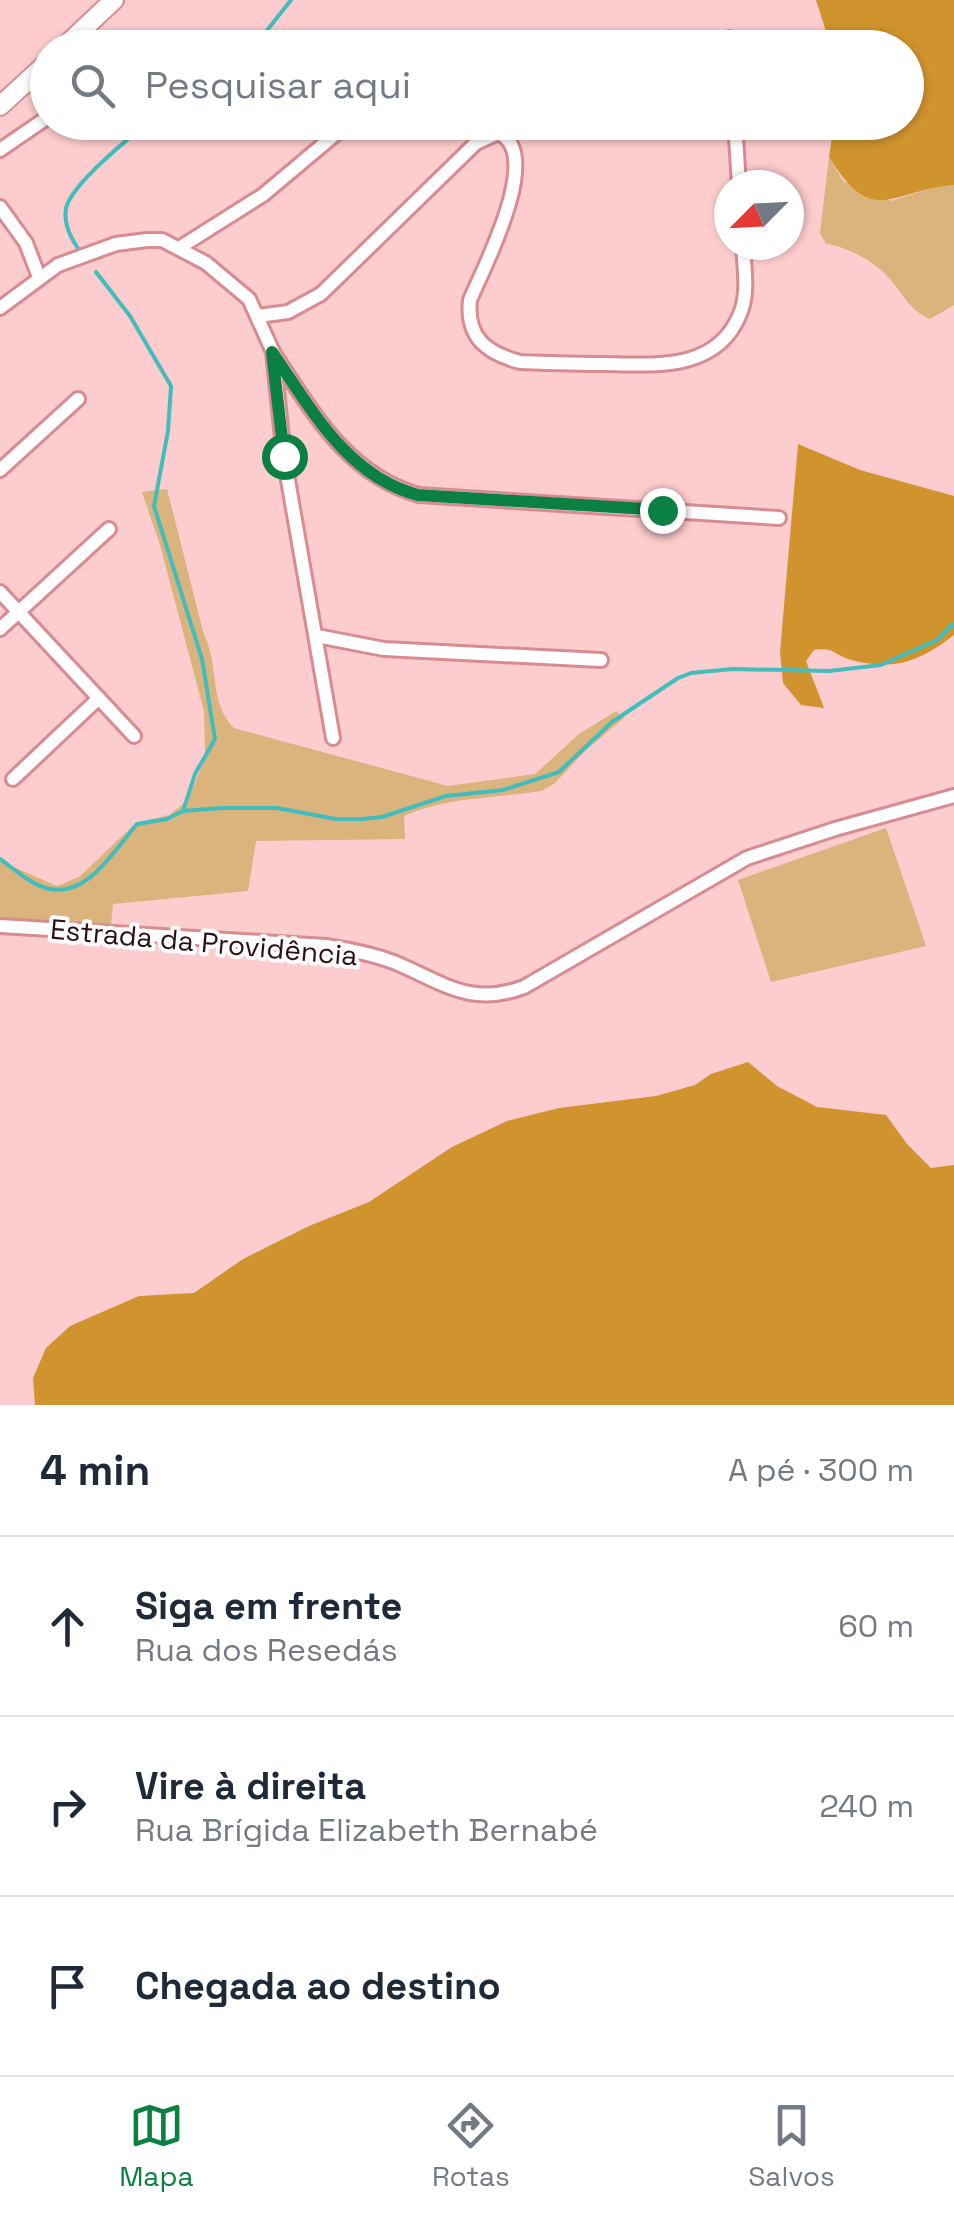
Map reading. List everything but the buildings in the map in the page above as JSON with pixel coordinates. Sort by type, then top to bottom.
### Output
[{"type":"main road","points":[[82,30],[114,0]]},
{"type":"main road","points":[[0,106],[30,78]]},
{"type":"street","points":[[0,150],[30,129]]},
{"type":"street","points":[[179,248],[263,195],[329,140]]},
{"type":"street","points":[[258,316],[288,312],[321,294],[483,140]]},
{"type":"street","points":[[507,140],[512,147],[515,178],[510,207],[470,300],[468,314],[476,339],[501,357],[520,362],[662,366],[702,356],[723,340],[741,314],[745,298],[744,260]]},
{"type":"street","points":[[735,140],[738,170]]},
{"type":"street","points":[[0,207],[26,243],[39,277]]},
{"type":"street","points":[[0,308],[58,265],[116,244],[162,240],[206,263],[238,286],[258,316],[272,352],[284,456],[333,738]]},
{"type":"street","points":[[272,352],[350,458],[372,476],[401,490],[418,495],[779,518]]},
{"type":"street","points":[[0,470],[78,399]]},
{"type":"street","points":[[0,629],[109,529]]},
{"type":"street","points":[[0,592],[134,736]]},
{"type":"street","points":[[316,636],[384,649],[601,660]]},
{"type":"street","points":[[13,779],[99,698]]},
{"type":"street","name":"Estrada da Providência","points":[[0,926],[326,946],[376,956],[462,992],[496,995],[535,982],[746,858],[836,828],[954,796]]},
{"type":"shaded area","points":[[816,0],[954,0],[954,185],[884,200],[871,199],[844,179],[829,157],[832,140],[924,140],[924,30],[826,30]]},
{"type":"shaded area","points":[[829,157],[843,181],[891,201],[954,185],[954,305],[930,319],[912,307],[877,267],[861,256],[826,244],[820,233]]},
{"type":"shaded area","points":[[798,444],[860,470],[954,496],[954,635],[918,658],[894,664],[867,663],[814,650],[806,661],[824,708],[801,705],[783,683],[780,652]]},
{"type":"shaded area","points":[[167,489],[212,659],[217,695],[234,728],[448,786],[535,774],[579,734],[616,711],[624,718],[554,784],[541,791],[455,801],[404,816],[405,839],[256,841],[248,891],[113,904],[110,935],[0,926],[0,861],[57,886],[79,877],[136,823],[169,815],[187,801],[205,759],[204,711],[142,492]]},
{"type":"shaded area","points":[[886,828],[926,946],[771,982],[738,880]]},
{"type":"shaded area","points":[[748,1062],[777,1086],[817,1107],[886,1115],[931,1168],[954,1165],[954,1405],[35,1405],[33,1378],[46,1348],[70,1326],[139,1296],[194,1293],[243,1259],[369,1202],[452,1147],[507,1121],[559,1108],[656,1096],[695,1085],[711,1074]]},
{"type":"waterway","points":[[267,30],[291,0]]},
{"type":"waterway","points":[[81,253],[72,238],[66,208],[79,186],[128,140]]},
{"type":"waterway","points":[[96,272],[130,316],[171,386],[168,431],[154,506],[202,659],[215,739],[195,774],[183,811]]},
{"type":"waterway","points":[[0,859],[34,883],[61,890],[74,887],[99,870],[137,824],[167,819],[183,811],[277,808],[336,819],[362,819],[382,817],[446,796],[503,790],[559,772],[612,722],[691,673],[732,669],[829,671],[881,665],[937,640],[954,623]]},
{"type":"route","points":[[284,456],[272,352],[350,458],[363,470],[401,490],[418,495],[662,510]]}]
